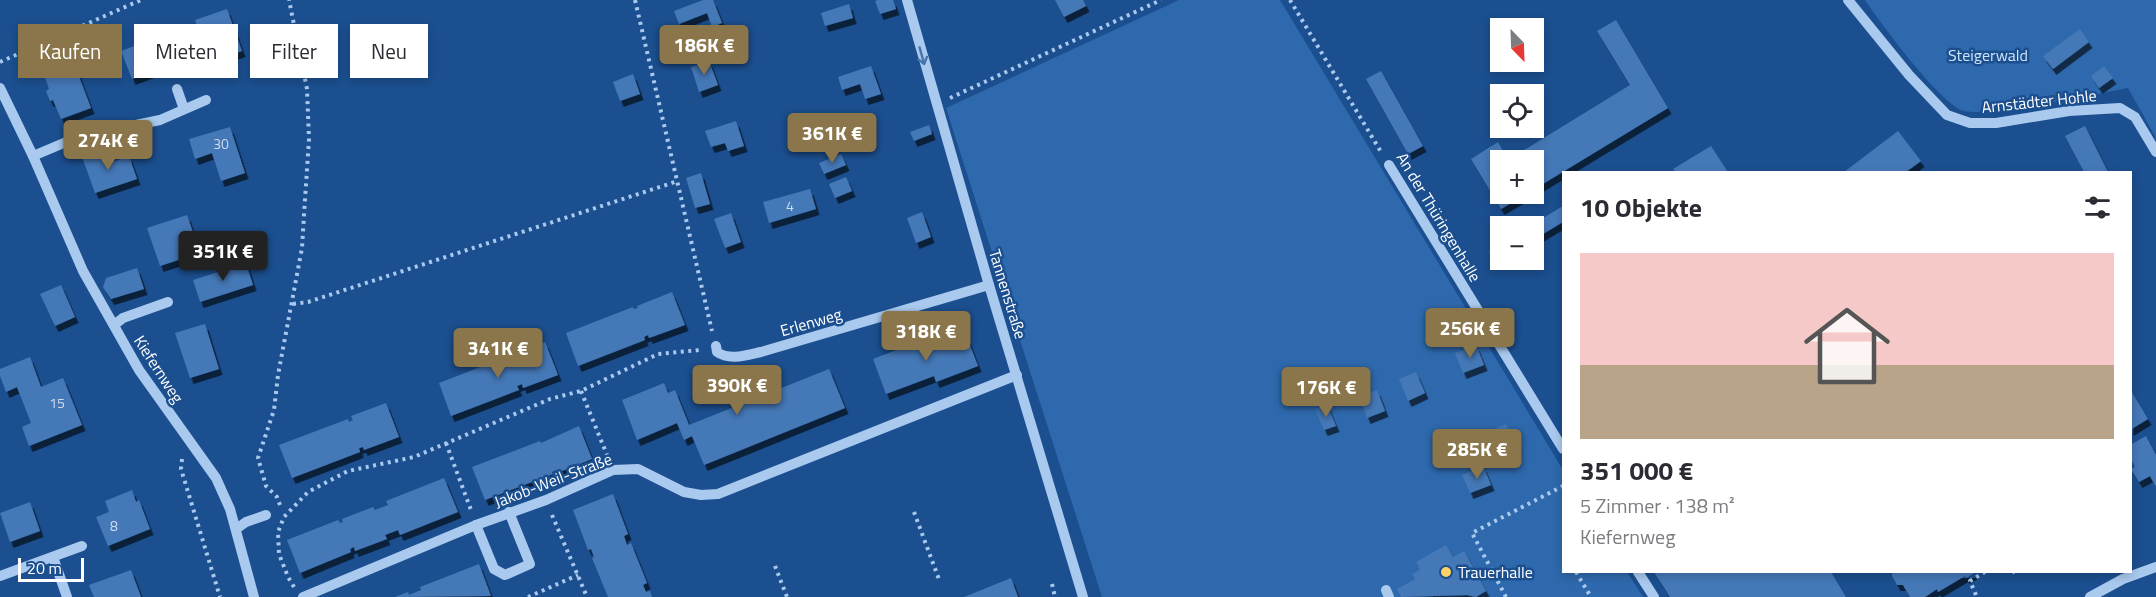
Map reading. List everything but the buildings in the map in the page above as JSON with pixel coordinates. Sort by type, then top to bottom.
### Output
[{"type":"street","name":"Tannenstraße","points":[[907,0],[989,285],[1083,597]]},
{"type":"street","name":"Arnstädter Hohle","points":[[1848,0],[1909,75],[1947,115],[1970,123],[1996,123],[2069,111],[2120,108],[2135,117],[2156,152]]},
{"type":"street","name":"Kiefernweg","points":[[0,88],[33,156],[83,271],[139,370],[216,478],[230,508],[254,597]]},
{"type":"street","points":[[177,89],[184,109]]},
{"type":"street","points":[[33,156],[78,137],[160,120],[206,100]]},
{"type":"street","name":"An der Thüringenhalle","points":[[1389,165],[1562,447]]},
{"type":"street","name":"Erlenweg","points":[[716,346],[717,352],[727,356],[736,357],[761,352],[989,285]]},
{"type":"street","points":[[114,326],[123,318],[168,302]]},
{"type":"street","name":"Jakob-Weil-Straße","points":[[300,594],[546,500],[613,470],[638,469],[684,492],[701,495],[718,494],[1017,375]]},
{"type":"street","points":[[476,525],[494,569],[505,575],[530,564],[509,513]]},
{"type":"street","points":[[236,529],[246,522],[266,515]]},
{"type":"street","points":[[0,576],[82,546]]},
{"type":"street","points":[[53,557],[67,597]]},
{"type":"street","points":[[2090,597],[2123,579],[2156,567]]},
{"type":"street","points":[[1639,573],[1654,597]]},
{"type":"path","points":[[0,62],[141,0]]},
{"type":"path","points":[[284,518],[277,497],[266,486],[258,458],[274,410],[278,375],[302,248],[309,139],[307,89],[289,0]]},
{"type":"path","points":[[635,0],[716,346]]},
{"type":"path","points":[[936,105],[1161,0]]},
{"type":"path","name":"An der Thüringenhalle","points":[[1290,0],[1389,165]]},
{"type":"path","points":[[293,304],[308,302],[678,181]]},
{"type":"path","points":[[300,594],[288,577],[279,554],[278,532],[284,518],[308,492],[348,471],[414,457],[550,399],[581,391],[658,354],[702,350]]},
{"type":"path","points":[[581,391],[613,470]]},
{"type":"path","points":[[183,433],[182,469],[220,597]]},
{"type":"path","points":[[446,443],[476,525]]},
{"type":"path","points":[[1506,597],[1472,533],[1562,487]]},
{"type":"path","points":[[914,512],[940,582]]},
{"type":"path","points":[[556,525],[588,597]]},
{"type":"path","points":[[775,566],[787,597]]},
{"type":"path","points":[[1577,573],[1591,597]]},
{"type":"path","points":[[1976,595],[1970,580],[1983,573]]},
{"type":"path","points":[[528,597],[578,575]]},
{"type":"path","points":[[1052,584],[1055,597]]},
{"type":"green space","points":[[1179,0],[1280,0],[1562,468],[1562,573],[1628,573],[1643,597],[1102,597],[946,108]]},
{"type":"green space","name":"Steigerwald","points":[[1865,0],[2156,0],[2156,138],[2128,88],[2015,108],[1972,112],[1961,110],[1950,103],[1924,77]]},
{"type":"place","name":"Trauerhalle","points":[[1446,572]]}]
